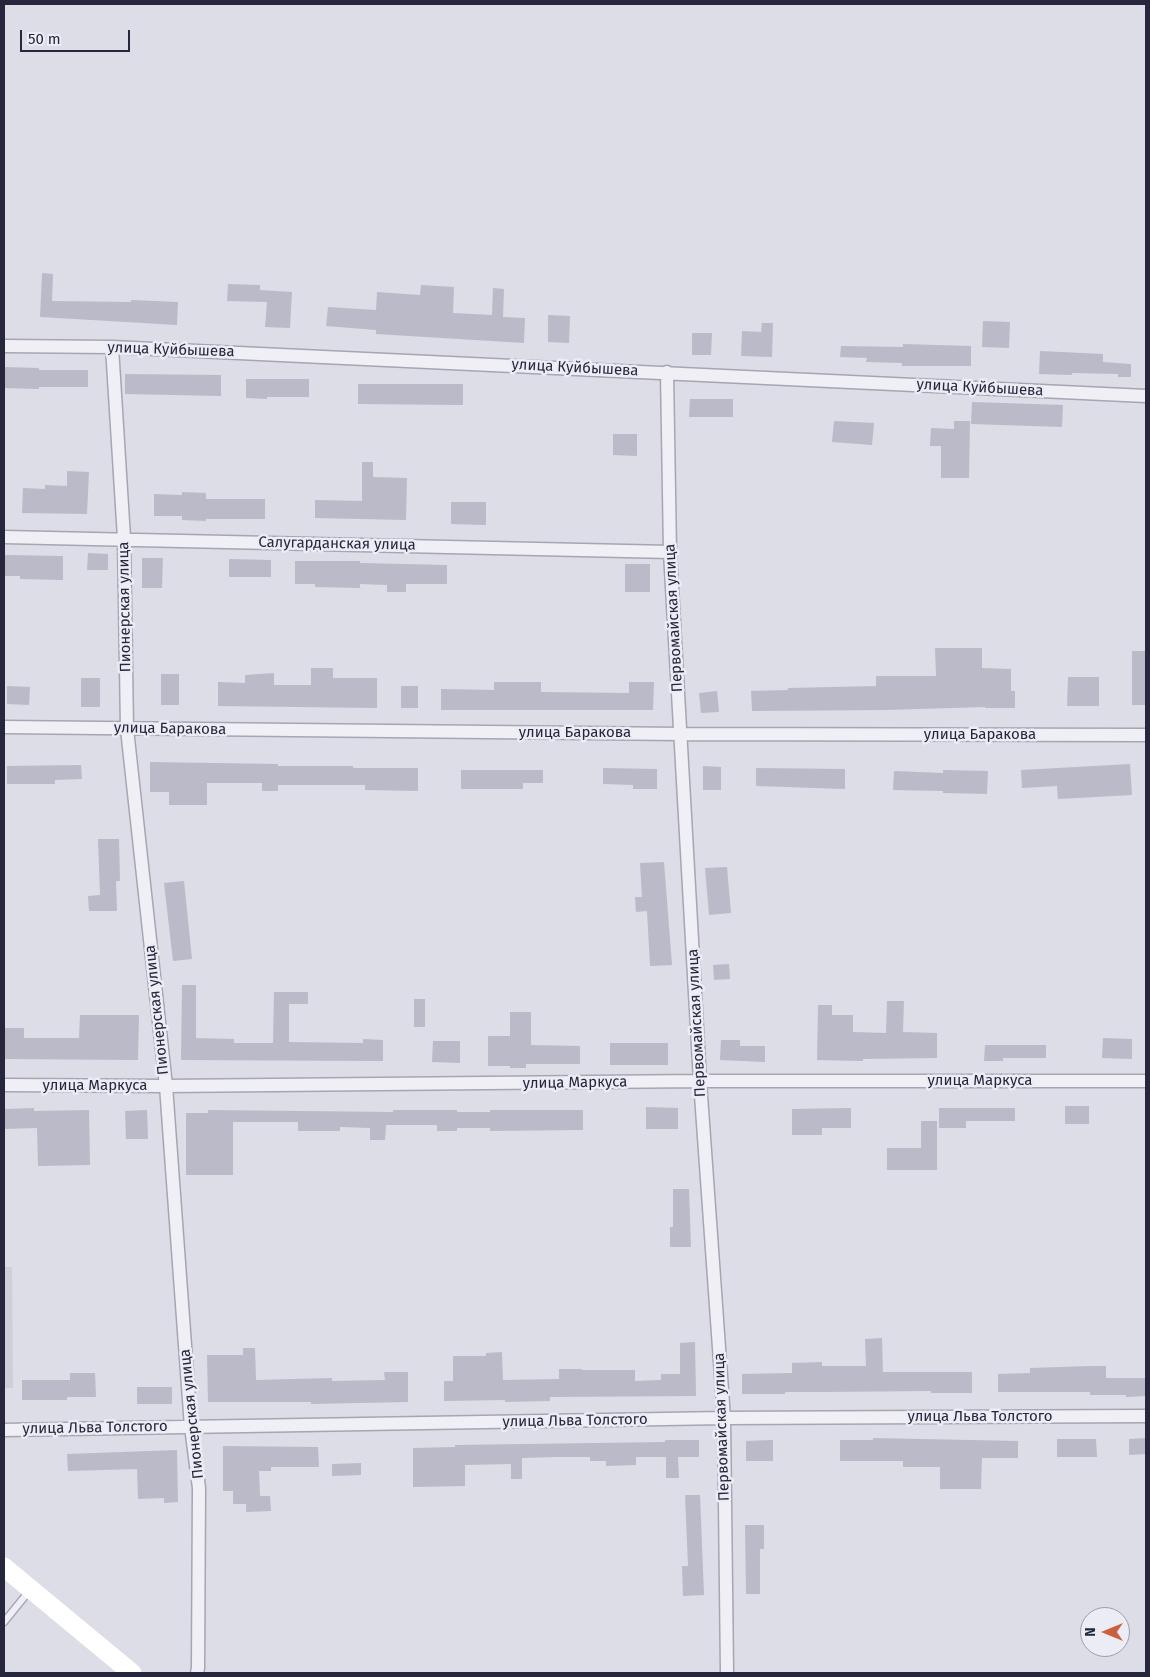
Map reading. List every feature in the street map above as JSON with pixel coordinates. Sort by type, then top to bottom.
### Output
[{"type":"main road","points":[[4,1567],[132,1673]]},
{"type":"street","name":"улица Куйбышева","points":[[4,346],[112,347],[1146,396]]},
{"type":"street","name":"Пионерская улица","points":[[112,347],[124,538],[127,729],[166,1086],[190,1426],[199,1488],[197,1673]]},
{"type":"street","name":"Первомайская улица","points":[[667,372],[670,552],[700,1081],[724,1418],[727,1673]]},
{"type":"street","name":"Салугарданская улица","points":[[4,536],[670,552]]},
{"type":"street","name":"улица Баракова","points":[[4,727],[680,734],[1146,735]]},
{"type":"street","name":"улица Маркуса","points":[[4,1085],[166,1086],[700,1081],[1146,1081]]},
{"type":"street","name":"улица Льва Толстого","points":[[4,1430],[724,1418],[1146,1416]]},
{"type":"lane","points":[[4,1622],[32,1589]]},
{"type":"shaded area","points":[[4,1267],[12,1267],[13,1388],[4,1388]]},
{"type":"building","points":[[42,273],[53,274],[52,301],[131,302],[131,300],[178,302],[177,325],[40,317]]},
{"type":"building","points":[[228,284],[260,285],[260,290],[292,292],[290,328],[265,327],[267,302],[227,301]]},
{"type":"building","points":[[421,285],[454,287],[453,313],[492,315],[493,288],[504,289],[503,317],[525,318],[524,343],[376,334],[376,330],[326,326],[328,307],[376,310],[377,292],[420,295]]},
{"type":"building","points":[[548,315],[570,316],[569,343],[548,342]]},
{"type":"building","points":[[983,321],[1010,322],[1009,348],[982,347]]},
{"type":"building","points":[[762,323],[773,323],[772,357],[741,356],[742,331],[761,332]]},
{"type":"building","points":[[692,333],[712,333],[711,355],[692,355]]},
{"type":"building","points":[[903,344],[971,346],[971,366],[902,366],[902,363],[866,362],[867,358],[840,357],[841,346],[903,347]]},
{"type":"building","points":[[1040,351],[1103,354],[1103,362],[1131,364],[1131,377],[1118,377],[1118,374],[1039,374]]},
{"type":"building","points":[[4,367],[39,368],[39,370],[88,370],[88,387],[4,388]]},
{"type":"building","points":[[125,374],[221,375],[221,396],[125,394]]},
{"type":"building","points":[[246,379],[309,379],[309,397],[246,398]]},
{"type":"building","points":[[358,384],[463,384],[463,405],[358,404]]},
{"type":"building","points":[[690,399],[733,399],[733,417],[689,417]]},
{"type":"building","points":[[972,402],[1063,405],[1062,427],[971,424]]},
{"type":"building","points":[[834,421],[874,423],[872,445],[832,442]]},
{"type":"building","points":[[954,421],[970,421],[969,478],[941,478],[941,446],[930,446],[931,428],[954,429]]},
{"type":"building","points":[[613,434],[637,434],[637,456],[613,455]]},
{"type":"building","points":[[362,462],[373,462],[373,477],[407,478],[406,520],[315,518],[315,500],[362,501]]},
{"type":"building","points":[[67,471],[89,472],[87,514],[22,513],[23,488],[45,489],[45,485],[67,486]]},
{"type":"building","points":[[182,492],[206,493],[206,499],[265,499],[265,519],[206,519],[206,521],[182,520],[182,516],[154,516],[154,494],[182,495]]},
{"type":"building","points":[[451,502],[486,502],[486,525],[451,524]]},
{"type":"building","points":[[88,553],[108,554],[108,570],[87,570]]},
{"type":"building","points":[[4,555],[63,556],[63,580],[20,579],[20,576],[4,576]]},
{"type":"building","points":[[142,558],[163,558],[162,588],[142,588]]},
{"type":"building","points":[[229,559],[271,560],[271,577],[229,577]]},
{"type":"building","points":[[295,561],[360,561],[360,563],[447,565],[447,584],[406,584],[406,592],[387,592],[387,585],[360,584],[360,588],[315,587],[315,584],[295,584]]},
{"type":"building","points":[[625,564],[650,564],[650,592],[625,592]]},
{"type":"building","points":[[935,648],[982,648],[982,668],[1011,669],[1011,691],[1015,691],[1015,708],[752,711],[751,691],[788,690],[788,688],[876,686],[876,676],[936,676]]},
{"type":"building","points":[[1132,651],[1146,651],[1146,705],[1132,705]]},
{"type":"building","points":[[311,668],[333,668],[333,678],[377,678],[377,708],[218,706],[218,682],[245,683],[245,675],[274,673],[274,685],[311,685]]},
{"type":"building","points":[[161,674],[179,674],[179,705],[161,705]]},
{"type":"building","points":[[1068,677],[1099,677],[1099,706],[1067,706]]},
{"type":"building","points":[[81,678],[100,678],[100,707],[81,707]]},
{"type":"building","points":[[494,682],[541,682],[541,692],[629,693],[629,682],[654,682],[653,710],[441,710],[441,689],[494,690]]},
{"type":"building","points":[[7,686],[30,687],[29,705],[7,704]]},
{"type":"building","points":[[401,686],[418,686],[418,708],[401,708]]},
{"type":"building","points":[[717,691],[719,712],[701,713],[699,693]]},
{"type":"building","points":[[150,762],[418,768],[418,791],[365,790],[365,785],[278,785],[278,791],[262,791],[262,783],[207,783],[207,805],[169,805],[169,792],[150,792]]},
{"type":"building","points":[[1130,764],[1132,795],[1058,799],[1057,786],[1022,788],[1021,770]]},
{"type":"building","points":[[81,765],[82,779],[55,780],[55,784],[7,784],[7,766]]},
{"type":"building","points":[[703,766],[721,767],[721,790],[703,790]]},
{"type":"building","points":[[603,768],[657,769],[657,789],[633,789],[633,785],[603,784]]},
{"type":"building","points":[[756,768],[845,769],[845,789],[756,786]]},
{"type":"building","points":[[461,770],[543,770],[543,783],[523,783],[523,789],[461,789]]},
{"type":"building","points":[[943,770],[988,771],[987,794],[893,790],[894,771],[943,773]]},
{"type":"building","points":[[98,839],[119,839],[120,881],[116,881],[117,911],[89,911],[88,896],[100,895]]},
{"type":"building","points":[[664,862],[672,965],[650,966],[647,911],[636,912],[635,897],[642,897],[640,863]]},
{"type":"building","points":[[727,867],[731,913],[709,915],[705,868]]},
{"type":"building","points":[[184,881],[192,959],[173,961],[164,883]]},
{"type":"building","points":[[729,964],[730,979],[714,980],[713,965]]},
{"type":"building","points":[[182,985],[196,985],[196,1038],[234,1039],[234,1043],[273,1043],[274,992],[308,992],[308,1004],[289,1004],[289,1042],[363,1043],[363,1039],[383,1040],[383,1061],[181,1060]]},
{"type":"building","points":[[414,999],[425,999],[425,1027],[414,1027]]},
{"type":"building","points":[[887,1001],[904,1001],[903,1032],[937,1033],[937,1058],[863,1059],[863,1061],[817,1060],[818,1005],[832,1005],[832,1015],[853,1015],[853,1032],[886,1033]]},
{"type":"building","points":[[510,1012],[531,1012],[531,1045],[580,1046],[580,1064],[526,1064],[526,1068],[488,1066],[488,1036],[510,1036]]},
{"type":"building","points":[[80,1015],[139,1015],[138,1060],[4,1059],[4,1028],[24,1028],[24,1038],[79,1038]]},
{"type":"building","points":[[1103,1038],[1132,1039],[1132,1059],[1102,1058]]},
{"type":"building","points":[[721,1040],[740,1040],[740,1046],[765,1046],[765,1062],[720,1060]]},
{"type":"building","points":[[433,1041],[460,1041],[460,1063],[432,1062]]},
{"type":"building","points":[[610,1043],[668,1043],[668,1065],[610,1065]]},
{"type":"building","points":[[985,1045],[1046,1045],[1046,1058],[1003,1058],[1003,1061],[984,1061]]},
{"type":"building","points":[[1065,1106],[1089,1106],[1089,1124],[1065,1124]]},
{"type":"building","points":[[646,1107],[678,1108],[678,1129],[646,1129]]},
{"type":"building","points":[[34,1108],[34,1111],[89,1110],[90,1165],[38,1166],[37,1128],[4,1129],[4,1109]]},
{"type":"building","points":[[851,1108],[851,1128],[822,1128],[822,1135],[792,1135],[792,1109]]},
{"type":"building","points":[[939,1108],[1015,1108],[1015,1121],[966,1121],[966,1128],[939,1128]]},
{"type":"building","points":[[147,1110],[148,1139],[126,1139],[125,1111]]},
{"type":"building","points":[[208,1110],[393,1112],[393,1110],[457,1110],[457,1112],[490,1112],[490,1110],[583,1110],[583,1130],[490,1131],[490,1128],[457,1128],[457,1131],[437,1131],[437,1125],[386,1125],[385,1140],[370,1140],[370,1128],[340,1127],[340,1131],[298,1131],[298,1122],[233,1122],[233,1175],[186,1175],[186,1113],[208,1113]]},
{"type":"building","points":[[921,1121],[937,1121],[937,1170],[887,1170],[887,1148],[921,1148]]},
{"type":"building","points":[[673,1189],[689,1189],[691,1247],[670,1247],[670,1227],[673,1227]]},
{"type":"building","points":[[882,1338],[883,1372],[972,1372],[972,1393],[931,1393],[931,1391],[742,1394],[742,1374],[792,1373],[792,1363],[822,1362],[822,1366],[866,1366],[865,1339]]},
{"type":"building","points":[[695,1342],[696,1396],[550,1397],[550,1401],[505,1402],[505,1400],[444,1401],[444,1381],[453,1381],[453,1356],[486,1356],[486,1353],[502,1352],[503,1380],[559,1379],[559,1369],[582,1369],[635,1370],[635,1381],[661,1380],[661,1374],[680,1374],[680,1343]]},
{"type":"building","points":[[243,1348],[255,1348],[256,1380],[332,1378],[332,1381],[385,1380],[384,1372],[408,1372],[408,1402],[311,1404],[311,1402],[208,1402],[207,1355],[243,1355]]},
{"type":"building","points":[[1106,1366],[1106,1378],[1146,1378],[1146,1396],[1090,1395],[1090,1392],[998,1392],[998,1374],[1030,1373],[1030,1368]]},
{"type":"building","points":[[70,1373],[95,1373],[96,1397],[67,1397],[67,1400],[22,1400],[22,1380],[70,1380]]},
{"type":"building","points":[[137,1387],[172,1387],[172,1404],[137,1404]]},
{"type":"building","points":[[873,1438],[1018,1441],[1018,1458],[982,1458],[981,1489],[940,1489],[940,1467],[903,1467],[903,1461],[840,1461],[840,1440],[873,1440]]},
{"type":"building","points":[[1146,1438],[1146,1454],[1129,1455],[1129,1439]]},
{"type":"building","points":[[1057,1439],[1096,1439],[1097,1457],[1057,1457]]},
{"type":"building","points":[[665,1440],[699,1440],[699,1457],[678,1457],[679,1478],[666,1478],[666,1457],[636,1457],[636,1465],[606,1466],[606,1461],[590,1461],[590,1457],[522,1458],[522,1479],[511,1479],[511,1464],[465,1465],[465,1486],[413,1487],[413,1448],[455,1447],[455,1445],[665,1442]]},
{"type":"building","points":[[773,1440],[773,1461],[746,1461],[746,1441]]},
{"type":"building","points":[[223,1446],[318,1447],[319,1467],[271,1467],[271,1471],[259,1471],[260,1496],[270,1496],[271,1511],[246,1512],[246,1504],[233,1504],[233,1491],[223,1491]]},
{"type":"building","points":[[177,1450],[178,1502],[164,1503],[164,1498],[138,1499],[137,1469],[68,1471],[67,1454]]},
{"type":"building","points":[[361,1463],[361,1475],[332,1476],[332,1464]]},
{"type":"building","points":[[685,1495],[700,1495],[704,1595],[683,1596],[682,1566],[688,1566]]},
{"type":"building","points":[[745,1525],[764,1525],[764,1549],[760,1549],[760,1594],[746,1594]]}]
